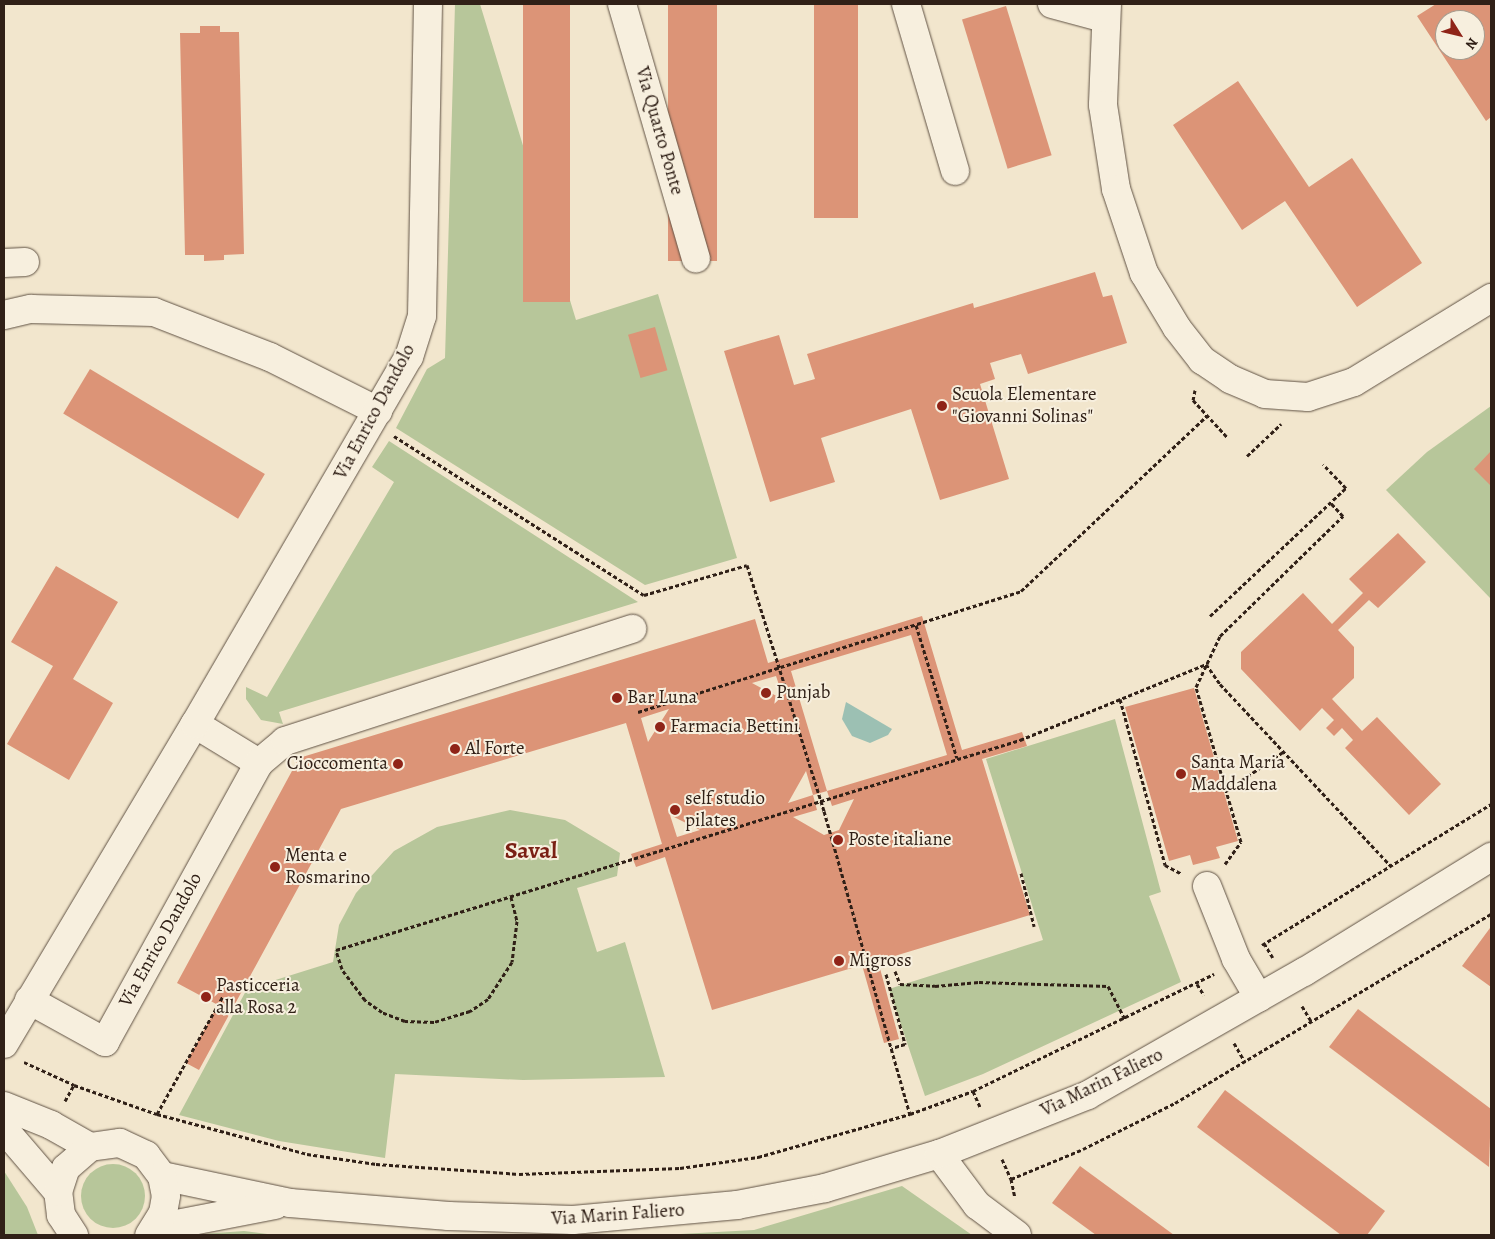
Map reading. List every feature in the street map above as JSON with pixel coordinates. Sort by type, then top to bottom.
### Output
[{"type":"street","name":"Via Enrico Dandolo","points":[[11,1052],[29,1000],[195,724],[384,422],[409,357],[422,316],[428,4]]},
{"type":"street","name":"Via Quarto Ponte","points":[[622,4],[696,258]]},
{"type":"street","points":[[906,4],[955,171]]},
{"type":"street","points":[[1052,4],[1106,11],[1103,105],[1116,189],[1144,273],[1177,328],[1202,360],[1230,380],[1265,394],[1308,397],[1354,382],[1491,298]]},
{"type":"street","points":[[4,315],[31,309],[154,312],[270,357],[384,422]]},
{"type":"street","name":"Via Enrico Dandolo","points":[[29,1000],[105,1042],[259,762],[285,741],[632,629]]},
{"type":"street","points":[[195,724],[259,762]]},
{"type":"street","name":"Via Marin Faliero","points":[[162,1176],[290,1202],[448,1216],[573,1220],[619,1218],[737,1205],[825,1188],[939,1154],[992,1135],[1088,1095],[1259,998],[1489,862]]},
{"type":"street","points":[[1207,886],[1236,959],[1259,998]]},
{"type":"street","points":[[4,1106],[51,1125],[90,1147],[66,1168],[58,1192],[61,1215],[70,1233]]},
{"type":"street","points":[[4,1130],[58,1192]]},
{"type":"street","name":"Via Marin Faliero","points":[[90,1147],[120,1143],[133,1147],[146,1155],[162,1176],[166,1196],[163,1213],[152,1231]]},
{"type":"street","points":[[939,1154],[977,1205],[1017,1235]]},
{"type":"street","name":"Via Marin Faliero","points":[[152,1231],[290,1202]]},
{"type":"path","points":[[1202,360],[1193,400],[1227,437]]},
{"type":"path","points":[[638,712],[1021,591],[1207,416]]},
{"type":"path","points":[[384,422],[644,595],[748,565],[821,800],[910,1114]]},
{"type":"path","points":[[1210,616],[1346,488],[1323,464]]},
{"type":"path","points":[[1120,699],[1165,866],[1207,886],[1241,842],[1196,687],[1220,636],[1343,516],[1330,502]]},
{"type":"path","points":[[916,625],[957,758]]},
{"type":"path","points":[[511,897],[517,921],[512,962],[488,999],[470,1011],[434,1022],[405,1021],[382,1012],[365,1000],[342,969],[336,950],[1020,740],[1206,664]]},
{"type":"path","points":[[1206,664],[1220,684],[1391,866]]},
{"type":"path","points":[[1226,791],[1283,752]]},
{"type":"path","points":[[11,1052],[74,1084],[157,1114],[307,1154],[376,1164],[519,1174],[680,1168],[758,1157],[910,1114],[973,1091],[1125,1019],[1197,984],[1491,804]]},
{"type":"path","points":[[1021,873],[1034,926]]},
{"type":"path","points":[[973,1091],[1011,1179],[1083,1149],[1175,1103],[1491,914]]},
{"type":"path","points":[[895,972],[900,984],[935,986],[979,982],[1108,986],[1125,1019]]},
{"type":"path","points":[[886,974],[905,1044],[892,1048]]},
{"type":"path","points":[[157,1114],[223,996]]},
{"type":"green space","points":[[455,4],[480,4],[576,320],[658,294],[737,558],[645,585],[396,428],[427,369],[445,358]]},
{"type":"green space","points":[[1491,406],[1491,599],[1386,490],[1427,452]]},
{"type":"green space","points":[[389,441],[638,602],[279,712],[283,724],[261,720],[246,699],[246,687],[267,697],[394,482],[372,467]]},
{"type":"green space","points":[[1115,719],[1161,892],[1149,896],[1181,982],[983,1074],[925,1096],[889,989],[1043,940],[986,759]]},
{"type":"green space","points":[[510,810],[565,820],[620,853],[617,876],[577,888],[597,952],[625,942],[665,1077],[523,1080],[395,1074],[385,1158],[279,1141],[179,1115],[247,989],[333,962],[339,925],[356,893],[394,851],[437,827]]},
{"type":"green space","points":[[113,1164],[131,1170],[139,1178],[145,1196],[139,1214],[131,1222],[113,1228],[95,1222],[87,1214],[81,1196],[87,1178],[95,1170]]},
{"type":"green space","points":[[4,1171],[27,1207],[38,1235],[4,1235]]},
{"type":"green space","points":[[902,1186],[972,1235],[662,1235],[754,1230]]},
{"type":"green space","points":[[244,1231],[275,1235],[201,1235],[203,1234]]},
{"type":"water","points":[[846,702],[892,729],[888,735],[870,743],[852,736],[842,719]]},
{"type":"building","points":[[523,4],[570,4],[570,302],[523,302]]},
{"type":"building","points":[[668,4],[717,4],[717,261],[668,261]]},
{"type":"building","points":[[814,4],[858,4],[858,218],[814,218]]},
{"type":"building","points":[[1436,4],[1491,4],[1491,117],[1486,121],[1446,60],[1485,60],[1485,10],[1435,10],[1435,43],[1417,16]]},
{"type":"building","points":[[1006,6],[1052,155],[1008,169],[962,19]]},
{"type":"building","points":[[200,26],[220,26],[220,32],[239,32],[244,254],[224,255],[224,260],[204,261],[204,255],[185,255],[180,33],[200,33]]},
{"type":"building","points":[[1238,81],[1309,187],[1352,158],[1422,263],[1357,307],[1285,201],[1242,230],[1173,125]]},
{"type":"building","points":[[1095,272],[1103,297],[1112,295],[1127,343],[1028,374],[1021,354],[990,363],[995,379],[980,384],[1009,479],[940,500],[911,409],[821,438],[835,482],[770,502],[724,351],[779,335],[794,385],[815,379],[807,354],[973,303],[974,308]]},
{"type":"building","points":[[655,327],[667,370],[640,378],[628,335]]},
{"type":"building","points":[[90,369],[265,474],[238,519],[63,414]]},
{"type":"building","points":[[1491,451],[1491,486],[1474,469]]},
{"type":"building","points":[[1398,533],[1426,562],[1378,608],[1369,600],[1338,630],[1354,647],[1354,678],[1332,699],[1362,731],[1377,717],[1441,784],[1409,815],[1345,748],[1353,740],[1342,728],[1334,736],[1326,728],[1334,720],[1322,708],[1300,731],[1241,669],[1241,652],[1303,593],[1332,624],[1363,593],[1349,579]]},
{"type":"building","points":[[56,566],[118,602],[73,679],[113,703],[69,780],[7,744],[53,666],[11,642]]},
{"type":"building","points":[[922,616],[962,750],[1022,732],[1027,746],[982,759],[1030,915],[878,961],[899,1039],[884,1043],[862,965],[712,1010],[665,857],[636,867],[631,854],[662,844],[626,723],[341,809],[199,1070],[186,1063],[218,1005],[177,983],[299,758],[755,619],[768,663]],"holes":[[[911,635],[947,755],[827,791],[791,671]],[[776,676],[784,700],[752,683]],[[669,709],[648,742],[641,718]],[[806,771],[813,795],[788,803]],[[827,791],[832,806],[854,799],[839,830],[824,835],[793,817],[817,810],[813,795]],[[670,815],[700,830],[677,837]]]},
{"type":"building","name":"Santa Maria Maddalena","points":[[1194,688],[1238,841],[1216,847],[1220,858],[1193,865],[1190,855],[1169,861],[1125,707]]},
{"type":"building","points":[[1491,929],[1491,987],[1462,966]]},
{"type":"building","points":[[1358,1009],[1491,1109],[1489,1167],[1329,1047]]},
{"type":"building","points":[[1225,1090],[1385,1211],[1367,1235],[1341,1235],[1197,1127]]},
{"type":"building","points":[[1080,1166],[1174,1235],[1096,1235],[1052,1203]]},
{"type":"place","name":"Scuola Elementare \"Giovanni Solinas\"","points":[[942,406]]},
{"type":"place","name":"Punjab","points":[[766,693]]},
{"type":"place","name":"Bar Luna","points":[[617,698]]},
{"type":"place","name":"Farmacia Bettini","points":[[660,727]]},
{"type":"place","name":"Al Forte","points":[[455,749]]},
{"type":"place","name":"Cioccomenta","points":[[398,764]]},
{"type":"place","name":"Santa Maria Maddalena","points":[[1181,774]]},
{"type":"place","name":"self studio pilates","points":[[675,810]]},
{"type":"place","name":"Poste italiane","points":[[838,840]]},
{"type":"place","name":"Menta e Rosmarino","points":[[275,867]]},
{"type":"place","name":"Migross","points":[[839,961]]},
{"type":"place","name":"Pasticceria alla Rosa 2","points":[[206,997]]},
{"type":"district","name":"Saval","points":[[531,851]]}]
